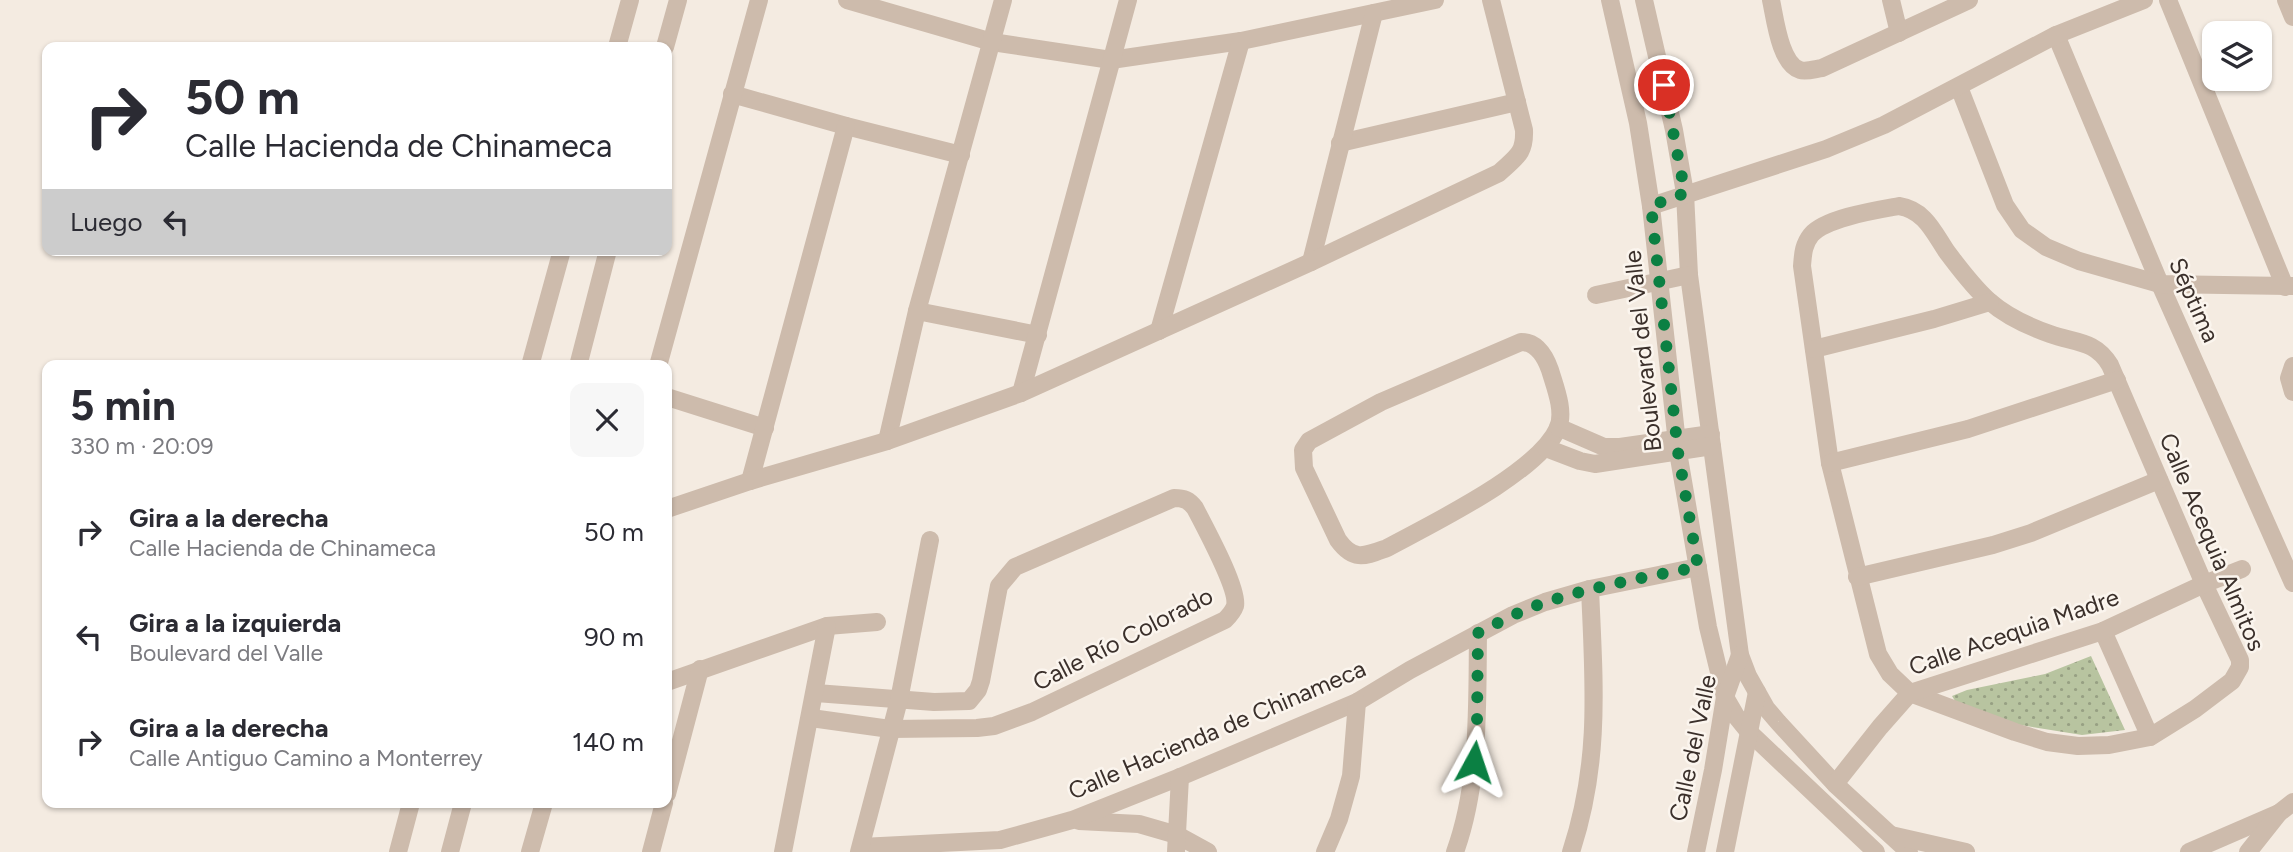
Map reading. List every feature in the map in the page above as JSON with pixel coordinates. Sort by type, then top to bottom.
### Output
[{"type":"street","points":[[618,42],[630,0]]},
{"type":"street","points":[[666,42],[678,0]]},
{"type":"street","points":[[659,360],[759,0]]},
{"type":"street","points":[[847,0],[992,42],[1111,60],[1241,41],[1436,0]]},
{"type":"street","points":[[887,441],[917,312],[1003,0]]},
{"type":"street","points":[[1021,393],[1128,0]]},
{"type":"street","points":[[672,507],[750,481],[887,441],[1021,393],[1311,262],[1499,173],[1516,158],[1524,146],[1524,130],[1490,0]]},
{"type":"street","name":"Boulevard del Valle","points":[[1610,0],[1638,123],[1651,206],[1677,445],[1708,627],[1725,697]]},
{"type":"street","points":[[1644,0],[1674,130],[1685,193],[1689,275],[1740,655],[1766,708],[1778,722],[1835,784],[1909,852]]},
{"type":"street","points":[[1771,0],[1783,52],[1791,64],[1801,70],[1822,68],[1969,0]]},
{"type":"street","points":[[1891,0],[1899,33]]},
{"type":"street","points":[[1651,206],[1838,144],[1884,125],[2056,35],[2144,0]]},
{"type":"street","points":[[1959,87],[2012,218],[2032,239],[2079,261],[2160,284],[2289,286],[2168,0]]},
{"type":"street","points":[[2286,0],[2293,17]]},
{"type":"street","points":[[1311,262],[1374,13]]},
{"type":"street","name":"Séptima","points":[[2056,35],[2160,284],[2293,583]]},
{"type":"street","points":[[1159,331],[1241,41]]},
{"type":"street","points":[[732,94],[961,155]]},
{"type":"street","points":[[1340,143],[1517,102]]},
{"type":"street","points":[[750,481],[846,126]]},
{"type":"street","name":"Calle Acequia Almitos","points":[[1899,206],[1909,208],[1920,214],[1933,229],[1958,267],[1990,302],[2036,328],[2096,348],[2105,357],[2240,660],[2240,667],[2232,681],[2217,694],[2150,737],[2109,745],[2078,746],[2047,742],[1910,694],[1890,674],[1878,654],[1830,463],[1802,266],[1803,249],[1810,236],[1818,229],[1854,216],[1899,206]]},
{"type":"street","points":[[532,360],[560,256]]},
{"type":"street","points":[[580,360],[606,256]]},
{"type":"street","points":[[1596,295],[1689,275]]},
{"type":"street","points":[[1814,349],[1990,302]]},
{"type":"street","points":[[917,312],[1038,335]]},
{"type":"street","points":[[1521,342],[1535,346],[1547,362],[1558,398],[1558,427],[1546,448],[1505,481],[1387,548],[1366,555],[1354,555],[1338,540],[1304,468],[1302,458],[1303,450],[1309,441],[1321,433],[1381,402],[1521,342]]},
{"type":"street","points":[[2293,366],[2289,378],[2293,392]]},
{"type":"street","points":[[1830,463],[1968,429],[2117,380]]},
{"type":"street","points":[[672,399],[765,428]]},
{"type":"street","points":[[1558,427],[1604,447],[1677,445]]},
{"type":"street","points":[[1546,448],[1595,464],[1711,440]]},
{"type":"street","points":[[1857,577],[1993,545],[2031,533],[2159,480]]},
{"type":"street","name":"Calle Río Colorado","points":[[890,729],[977,728],[1010,721],[1225,620],[1236,605],[1235,597],[1195,508],[1183,498],[1174,498],[1015,567],[999,586],[981,681],[973,697],[969,701],[898,700]]},
{"type":"street","points":[[860,850],[898,700],[930,540]]},
{"type":"street","name":"Calle Hacienda de Chinameca","points":[[860,850],[1000,840],[1072,820],[1357,702],[1478,633],[1545,602],[1698,567]]},
{"type":"street","name":"Calle Acequia Madre","points":[[1835,784],[1910,694],[2103,631],[2242,569]]},
{"type":"street","points":[[1571,852],[1580,824],[1593,751],[1590,590]]},
{"type":"street","points":[[672,680],[827,626],[877,622]]},
{"type":"street","points":[[783,852],[827,626]]},
{"type":"street","points":[[2103,631],[2150,737]]},
{"type":"street","points":[[1455,852],[1463,830],[1472,782],[1477,722],[1478,633]]},
{"type":"street","name":"Calle del Valle","points":[[1696,852],[1725,697],[1740,655]]},
{"type":"street","points":[[672,775],[700,669]]},
{"type":"street","points":[[1728,850],[1757,692]]},
{"type":"street","points":[[816,693],[898,700]]},
{"type":"street","points":[[1725,697],[1735,716],[1749,732],[1876,852]]},
{"type":"street","points":[[1325,852],[1339,819],[1351,776],[1357,702]]},
{"type":"street","points":[[811,718],[890,729]]},
{"type":"street","points":[[1177,844],[1180,777]]},
{"type":"street","points":[[398,852],[410,808]]},
{"type":"street","points":[[450,852],[462,808]]},
{"type":"street","points":[[530,852],[543,808]]},
{"type":"street","points":[[651,852],[663,808]]},
{"type":"street","points":[[2189,852],[2286,808]]},
{"type":"street","points":[[2248,852],[2286,808]]},
{"type":"street","points":[[1072,820],[1139,824],[1177,844],[1208,852]]},
{"type":"street","points":[[1890,835],[1966,852]]},
{"type":"green space","points":[[2091,656],[2125,730],[2082,735],[2002,722],[1957,704],[1952,696],[1967,690],[2045,674]]},
{"type":"route","points":[[1474,762],[1478,633],[1545,602],[1698,567],[1678,452],[1651,206],[1685,193],[1664,85]]}]
